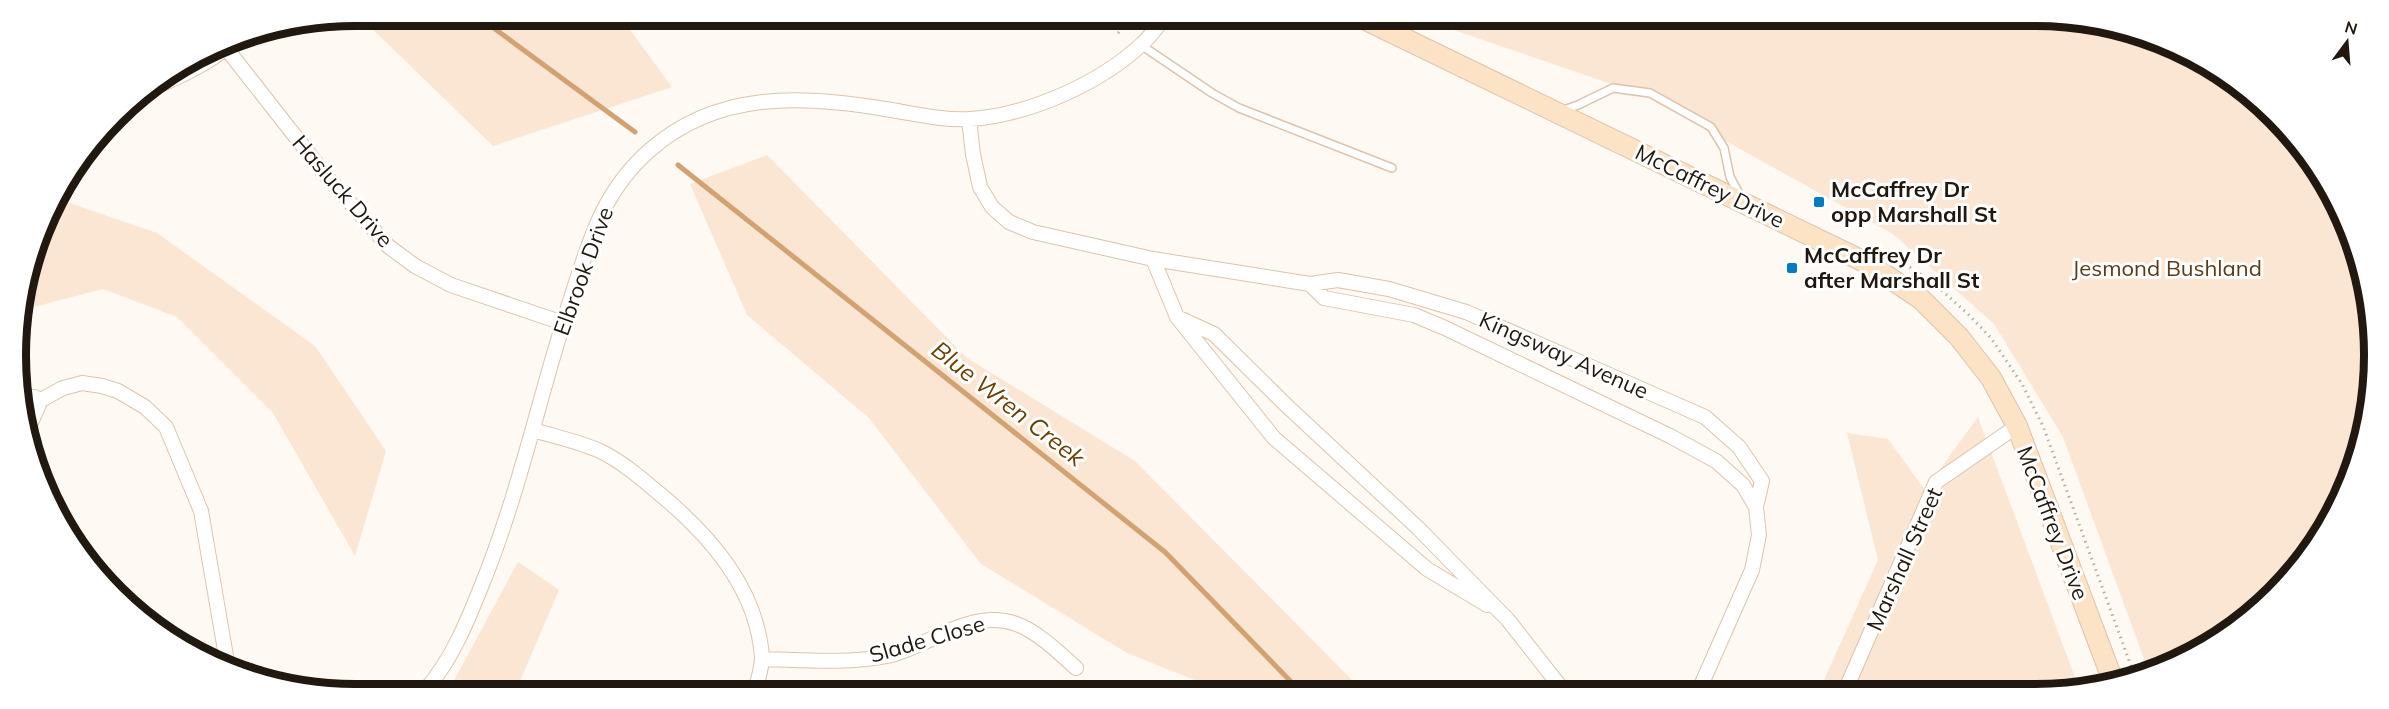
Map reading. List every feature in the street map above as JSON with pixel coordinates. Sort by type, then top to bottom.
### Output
[{"type":"main road","name":"McCaffrey Drive","points":[[1378,26],[1869,264],[1920,299],[1959,337],[1991,378],[2017,426],[2110,674]]},
{"type":"street","name":"Elbrook Drive","points":[[430,684],[447,662],[475,602],[507,518],[563,323],[597,222],[619,183],[652,148],[696,119],[722,109],[782,100],[849,103],[969,120],[1014,111],[1057,97],[1095,79],[1141,45],[1157,26]]},
{"type":"street","name":"Hasluck Drive","points":[[228,51],[324,173],[388,246],[415,266],[452,285],[563,323]]},
{"type":"street","points":[[178,78],[214,57]]},
{"type":"street","name":"Kingsway Avenue","points":[[969,120],[980,187],[999,216],[1009,222],[1034,232],[1153,259],[1310,284],[1338,280],[1389,289],[1466,312],[1705,417],[1738,447],[1762,481],[1756,507],[1759,535],[1752,570],[1702,684]]},
{"type":"street","points":[[1153,259],[1178,317],[1274,438],[1427,569],[1467,592],[1508,620]]},
{"type":"street","name":"Kingsway Avenue","points":[[1310,284],[1324,298],[1414,315],[1445,328],[1670,436],[1716,461],[1743,485],[1756,507]]},
{"type":"street","points":[[1178,317],[1214,334],[1287,406],[1419,528],[1508,620],[1558,684]]},
{"type":"street","points":[[32,420],[41,400],[63,388],[82,383],[118,391],[145,407],[166,426],[201,511],[226,657]]},
{"type":"street","points":[[28,398],[41,400]]},
{"type":"street","name":"Marshall Street","points":[[1848,684],[1936,482],[2017,426]]},
{"type":"street","points":[[533,430],[603,453],[645,482],[674,506],[725,558],[752,611],[762,659],[757,684]]},
{"type":"street","name":"Slade Close","points":[[762,659],[847,660],[886,656],[916,647],[944,633],[978,621],[997,619],[1016,623],[1031,630],[1076,668]]},
{"type":"lane","points":[[1141,45],[1212,93],[1239,108],[1392,168]]},
{"type":"lane","points":[[1556,112],[1578,105],[1612,88],[1650,93],[1711,127],[1724,148],[1731,177],[1744,203]]},
{"type":"path","points":[[1118,33],[1124,26]]},
{"type":"green space","points":[[369,26],[627,26],[672,87],[493,146]]},
{"type":"green space","name":"Jesmond Bushland","points":[[1442,26],[2056,26],[2099,32],[2140,43],[2180,59],[2235,93],[2267,122],[2296,154],[2330,209],[2346,249],[2361,312],[2363,376],[2352,440],[2330,500],[2296,555],[2267,587],[2235,616],[2180,650],[2146,664],[2063,437],[1994,324],[1893,234],[1643,95]]},
{"type":"green space","points":[[767,155],[967,358],[1135,461],[1356,684],[1204,684],[1127,653],[981,564],[869,418],[747,315],[690,184]]},
{"type":"green space","points":[[64,201],[157,233],[315,346],[386,451],[355,556],[273,413],[177,317],[103,289],[29,308],[43,249]]},
{"type":"green space","points":[[1978,417],[2076,681],[2035,684],[1822,684],[1878,560],[1847,433],[1888,439],[1925,490]]},
{"type":"green space","points":[[518,562],[559,590],[519,684],[452,684]]},
{"type":"waterway","name":"Blue Wren Creek","points":[[491,26],[635,132]]},
{"type":"waterway","name":"Blue Wren Creek","points":[[678,165],[1165,552],[1293,684]]},
{"type":"place","name":"McCaffrey Dr opp Marshall St","points":[[1819,202]]},
{"type":"place","name":"McCaffrey Dr after Marshall St","points":[[1792,268]]}]
